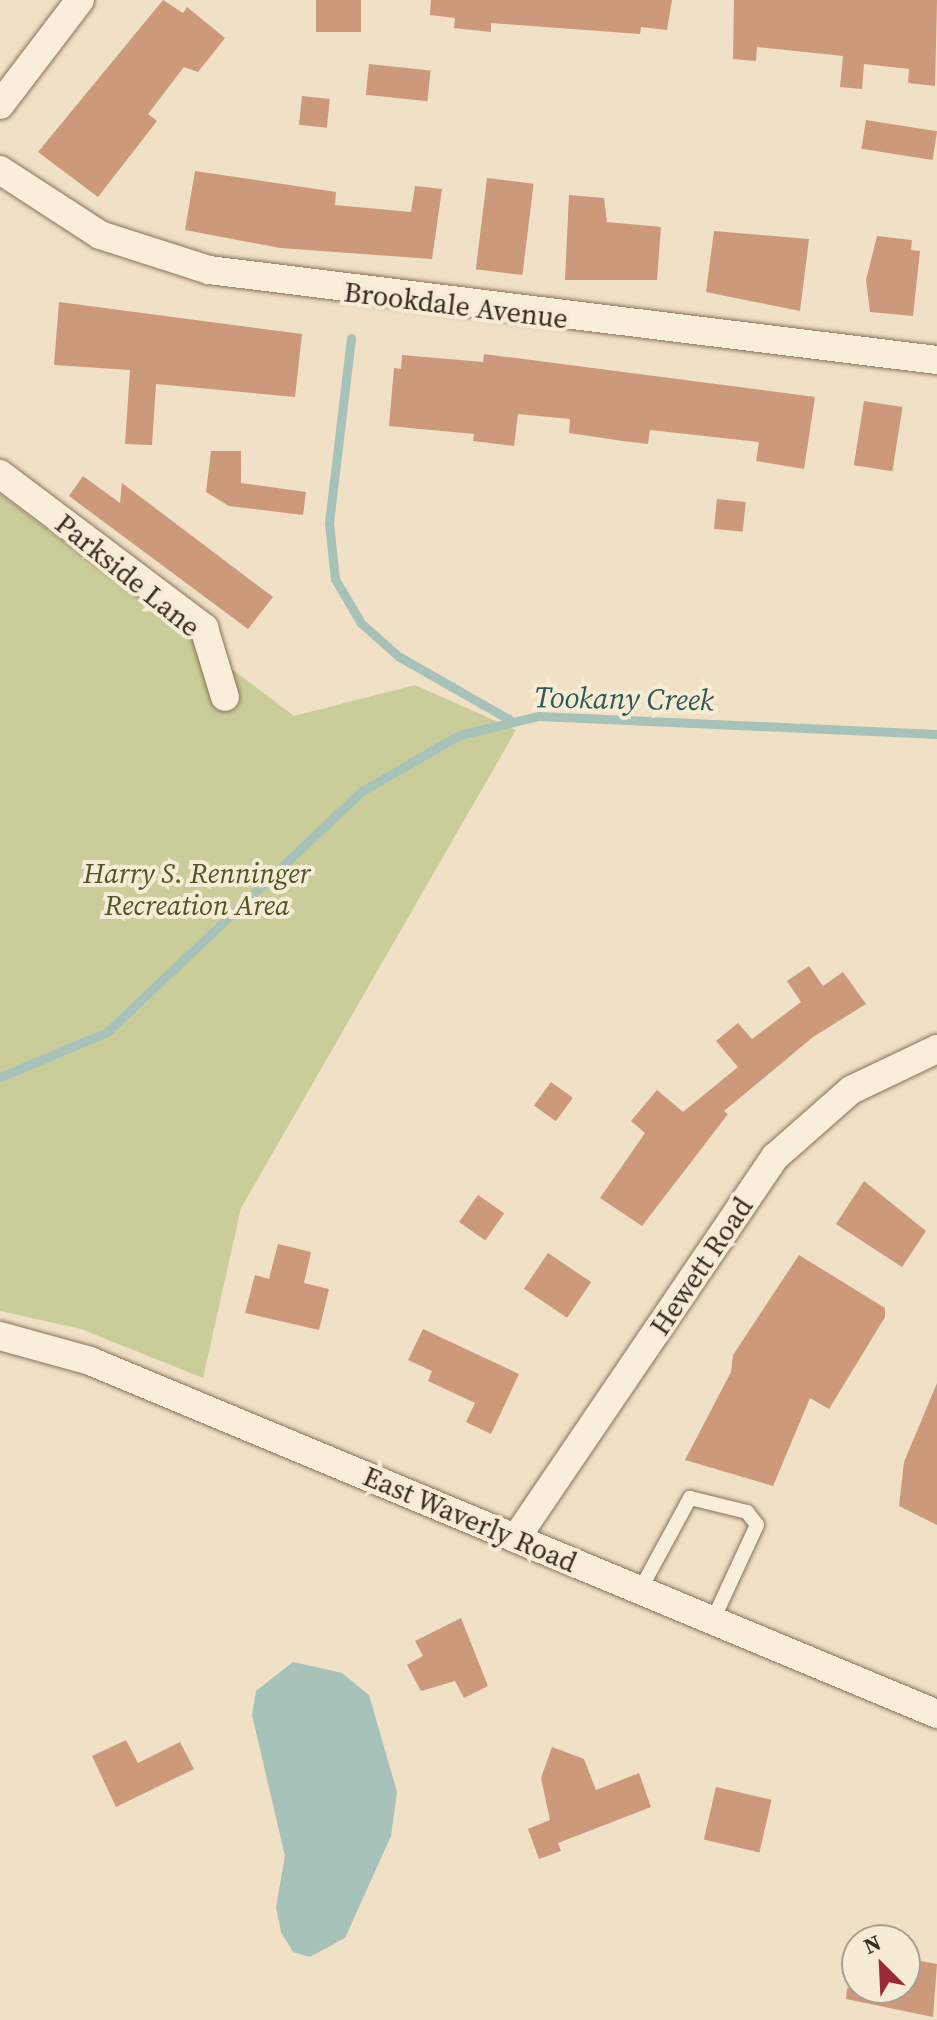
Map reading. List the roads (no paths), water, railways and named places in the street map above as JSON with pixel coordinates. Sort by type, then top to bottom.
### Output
[{"type":"street","points":[[0,105],[80,0]]},
{"type":"street","name":"Brookdale Avenue","points":[[0,170],[100,235],[209,270],[937,360]]},
{"type":"street","name":"Parkside Lane","points":[[0,474],[204,628],[225,697]]},
{"type":"street","name":"Hewett Road","points":[[516,1538],[775,1157],[851,1090],[937,1049]]},
{"type":"street","name":"East Waverly Road","points":[[0,1336],[90,1361],[937,1714]]},
{"type":"lane","points":[[640,1590],[690,1498],[747,1512],[757,1525],[713,1620]]},
{"type":"water","points":[[293,1662],[342,1673],[369,1695],[397,1792],[391,1836],[345,1938],[310,1957],[293,1952],[281,1932],[276,1907],[285,1856],[252,1715],[256,1691]]},
{"type":"waterway","points":[[351,338],[329,523],[335,579],[361,623],[398,656],[510,720]]},
{"type":"waterway","name":"Tookany Creek","points":[[0,1077],[107,1032],[362,791],[459,735],[539,716],[937,734]]},
{"type":"park label","name":"Harry S. Renninger Recreation Area","points":[[197,889]]}]
